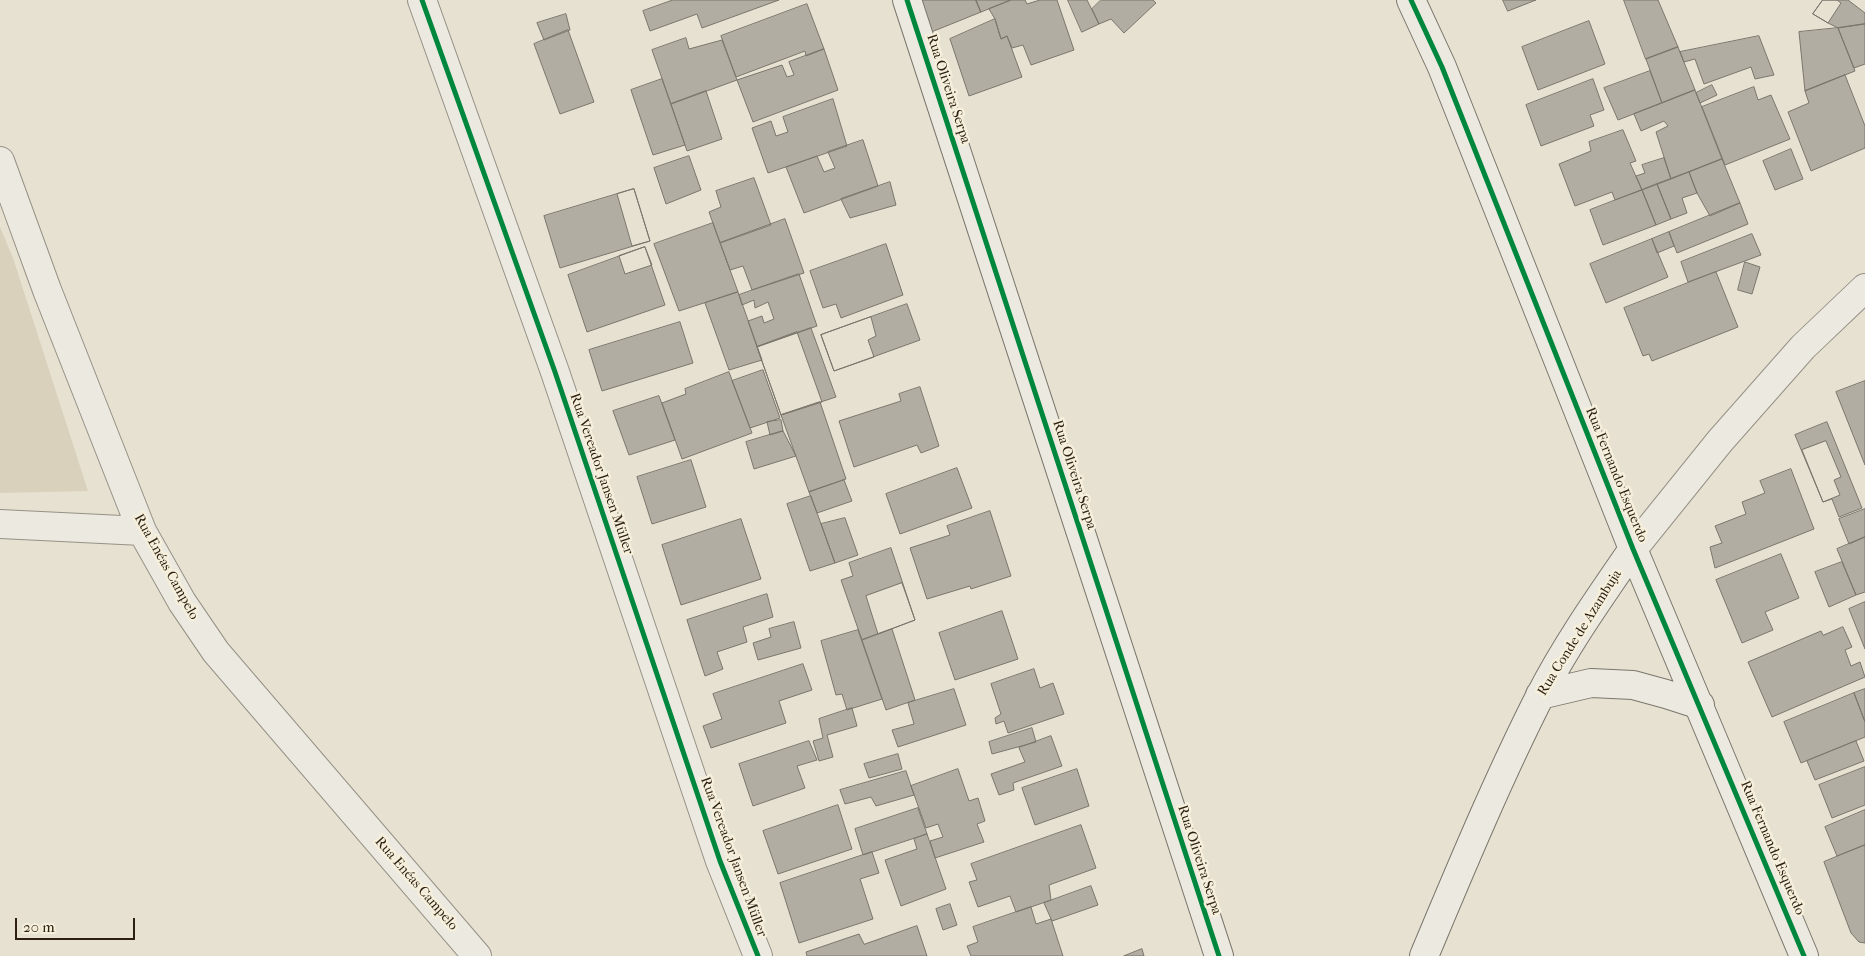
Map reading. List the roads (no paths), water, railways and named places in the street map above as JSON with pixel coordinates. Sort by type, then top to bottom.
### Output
[{"type":"street","name":"Rua Vereador Jansen Müller","points":[[422,0],[554,372],[720,860],[758,956]]},
{"type":"street","name":"Rua Oliveira Serpa","points":[[907,0],[1219,956]]},
{"type":"street","name":"Rua Fernando Esquerdo","points":[[1411,0],[1446,76],[1633,549],[1804,956]]},
{"type":"street","name":"Rua Enéas Campelo","points":[[0,161],[47,290],[142,531],[182,602],[216,652],[477,956]]},
{"type":"street","name":"Rua Conde de Azambuja","points":[[1424,956],[1473,839],[1540,695],[1584,621],[1633,549],[1726,434],[1803,347],[1865,288]]},
{"type":"street","points":[[0,524],[142,531]]},
{"type":"street","points":[[1540,695],[1591,684],[1633,685],[1700,705]]}]
